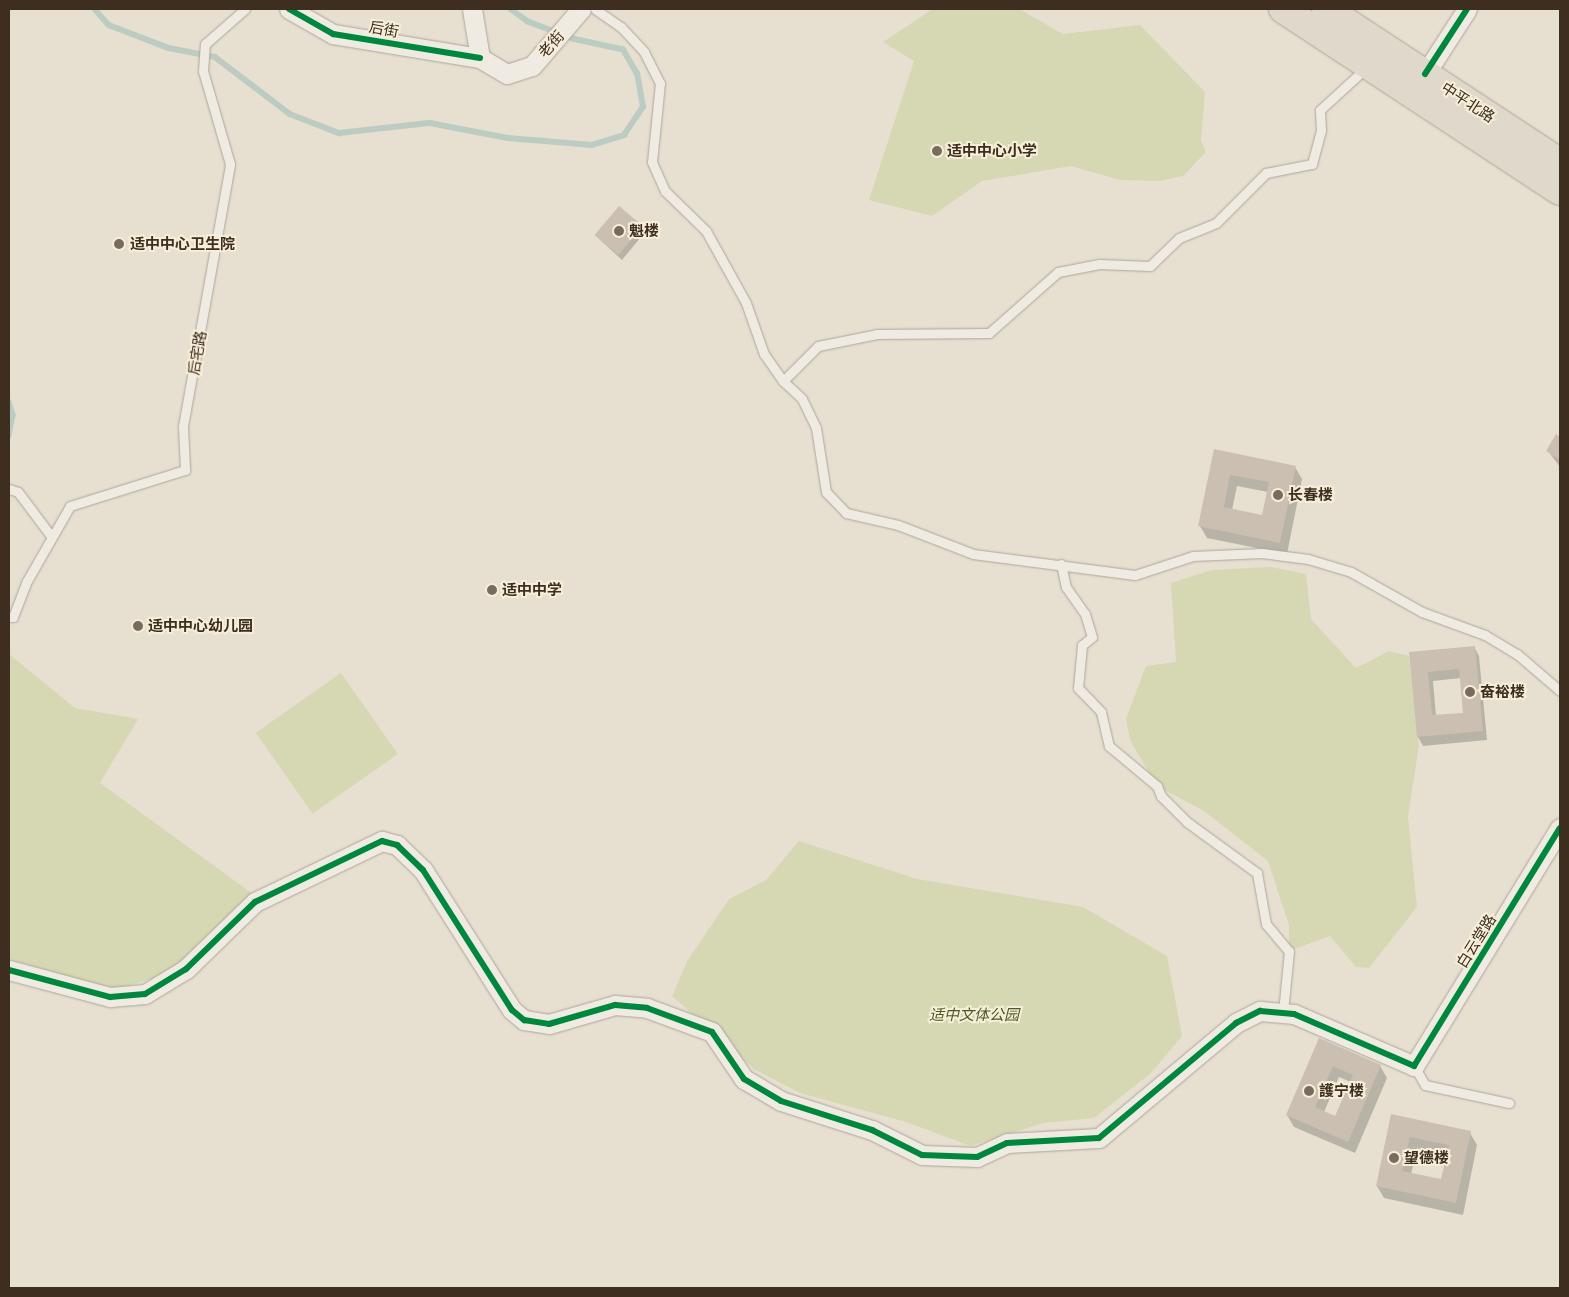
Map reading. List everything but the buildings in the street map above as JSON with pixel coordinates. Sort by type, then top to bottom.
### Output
[{"type":"highway","points":[[1283,9],[1560,191]]},
{"type":"highway","name":"中平北路","points":[[1326,9],[1560,163]]},
{"type":"street","name":"后街","points":[[289,9],[333,34],[480,58]]},
{"type":"street","points":[[472,9],[480,58]]},
{"type":"street","name":"老街","points":[[480,58],[507,74],[532,66],[581,9]]},
{"type":"street","points":[[1425,74],[1467,9]]},
{"type":"street","name":"白云堂路","points":[[1414,1066],[1560,828]]},
{"type":"street","points":[[9,970],[110,998],[145,994],[186,969],[255,902],[374,842],[390,842],[423,870],[512,1010],[524,1020],[549,1024],[615,1005],[647,1008],[712,1032],[744,1079],[774,1097],[872,1130],[930,1156],[977,1157],[1007,1143],[1099,1138],[1243,1017],[1260,1011],[1284,1012],[1414,1066]]},
{"type":"lane","name":"后宅路","points":[[9,617],[13,618],[51,536],[70,506],[185,470],[183,426],[230,164],[203,72],[205,44],[245,9]]},
{"type":"lane","points":[[595,9],[621,26],[644,52],[660,83],[652,162],[665,191],[706,231],[746,303],[764,354],[783,381],[802,399],[816,428],[826,492],[846,513],[898,525],[973,554],[1135,575],[1193,556],[1262,553],[1308,559],[1351,572],[1422,612],[1485,636],[1517,654],[1560,691]]},
{"type":"lane","points":[[783,381],[818,346],[886,334],[989,333],[1058,272],[1099,264],[1150,266],[1180,238],[1216,222],[1266,173],[1312,164],[1321,130],[1320,110],[1369,65]]},
{"type":"lane","points":[[9,489],[18,492],[51,536]]},
{"type":"lane","points":[[1061,564],[1066,587],[1085,614],[1092,636],[1082,645],[1078,688],[1100,712],[1109,746],[1157,786],[1161,796],[1187,822],[1257,873],[1266,924],[1289,951],[1284,1012]]},
{"type":"lane","points":[[1414,1066],[1425,1085],[1509,1104]]},
{"type":"green space","points":[[933,9],[1019,9],[1063,34],[1140,25],[1205,92],[1201,140],[1206,152],[1183,176],[1160,181],[1120,180],[1071,166],[982,181],[932,216],[869,200],[914,61],[883,42]]},
{"type":"green space","points":[[1271,567],[1306,574],[1311,619],[1356,668],[1389,651],[1409,656],[1419,745],[1408,817],[1417,907],[1369,968],[1356,967],[1330,936],[1289,951],[1289,925],[1268,861],[1204,811],[1157,786],[1130,740],[1126,719],[1146,666],[1176,662],[1171,583],[1212,570]]},
{"type":"green space","points":[[9,654],[75,708],[138,719],[100,783],[253,894],[199,949],[163,975],[115,990],[9,959]]},
{"type":"green space","points":[[341,673],[398,754],[313,814],[256,733]]},
{"type":"green space","name":"适中文体公园","points":[[799,841],[917,879],[1083,907],[1167,956],[1182,1036],[1151,1073],[1094,1118],[1043,1123],[971,1146],[906,1122],[800,1093],[754,1069],[672,996],[688,960],[729,899],[766,880]]},
{"type":"waterway","points":[[95,9],[109,25],[169,48],[215,57],[290,114],[339,133],[430,123],[508,138],[592,145],[624,135],[643,107],[637,74],[623,50],[573,39],[528,22],[510,9]]},
{"type":"waterway","points":[[9,402],[13,415],[9,436]]},
{"type":"cycle path","points":[[289,9],[333,34],[480,58]]},
{"type":"cycle path","points":[[1425,74],[1467,9]]},
{"type":"cycle path","points":[[9,970],[110,997],[145,994],[186,969],[255,902],[382,841],[397,845],[423,870],[512,1010],[524,1020],[549,1024],[615,1005],[647,1008],[712,1032],[744,1079],[781,1101],[872,1130],[922,1155],[977,1157],[1007,1143],[1099,1138],[1236,1023],[1260,1011],[1294,1014],[1414,1066],[1560,828]]},
{"type":"place","name":"适中中心小学","points":[[937,151]]},
{"type":"place","name":"魁楼","points":[[619,231]]},
{"type":"place","name":"适中中心卫生院","points":[[119,244]]},
{"type":"place","name":"长春楼","points":[[1278,495]]},
{"type":"place","name":"适中中学","points":[[492,590]]},
{"type":"place","name":"适中中心幼儿园","points":[[138,626]]},
{"type":"place","name":"奋裕楼","points":[[1470,692]]},
{"type":"place","name":"護宁楼","points":[[1309,1091]]},
{"type":"place","name":"望德楼","points":[[1394,1158]]}]
